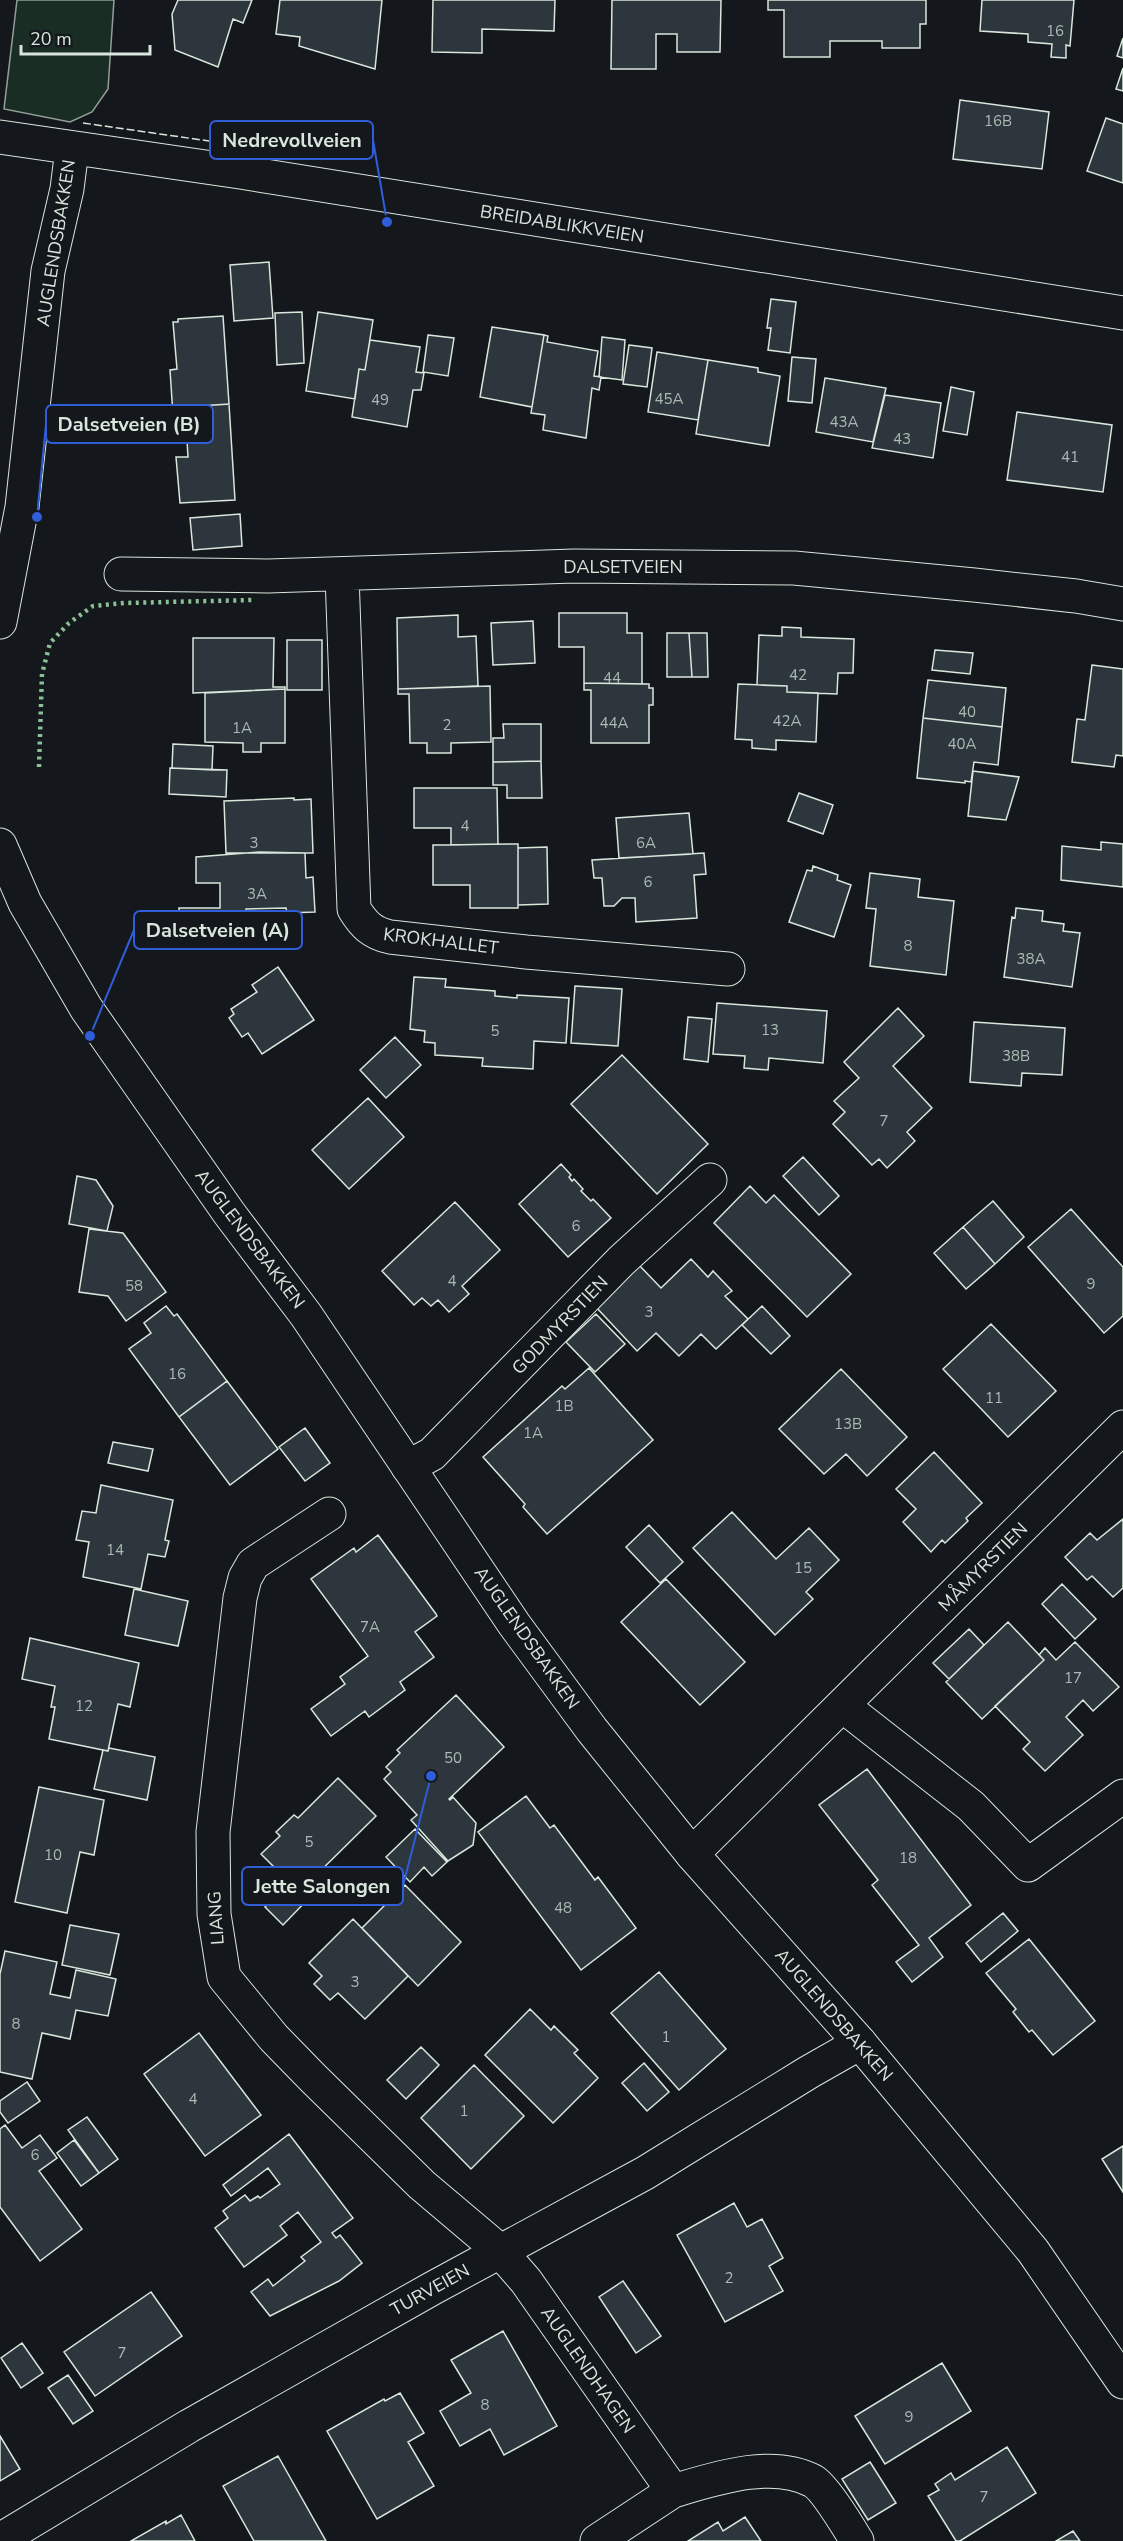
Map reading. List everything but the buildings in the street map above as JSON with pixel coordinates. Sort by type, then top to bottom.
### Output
[{"type":"street","name":"BREIDABLIKKVEIEN","points":[[0,138],[240,172],[1123,313]]},
{"type":"street","name":"AUGLENDSBAKKEN","points":[[0,622],[22,507],[48,271],[67,189],[72,149]]},
{"type":"street","name":"DALSETVEIEN","points":[[121,574],[223,577],[342,575],[574,566],[794,568],[986,586],[1076,596],[1123,604]]},
{"type":"street","name":"KROKHALLET","points":[[342,575],[354,909],[363,923],[375,933],[390,937],[526,952],[728,969]]},
{"type":"street","name":"AUGLENDSBAKKEN","points":[[0,844],[25,903],[86,1008],[228,1213],[306,1315],[514,1624],[592,1730],[692,1854],[860,2043],[1033,2251],[1123,2382]]},
{"type":"street","name":"GODMYRSTIEN","points":[[408,1467],[432,1454],[621,1262],[710,1180]]},
{"type":"street","name":"MÅMYRSTIEN","points":[[692,1854],[1123,1427]]},
{"type":"street","name":"LIANG","points":[[329,1514],[253,1564],[245,1578],[240,1598],[213,1832],[214,1914],[224,1977],[274,2038],[313,2078],[422,2185],[500,2251]]},
{"type":"street","points":[[843,1706],[971,1806],[1028,1865],[1123,1796]]},
{"type":"street","name":"TURVEIEN","points":[[0,2540],[189,2426],[500,2251],[645,2173],[860,2043]]},
{"type":"street","name":"AUGLENDHAGEN","points":[[500,2251],[526,2281],[673,2491]]},
{"type":"street","points":[[597,2541],[673,2491],[714,2479],[777,2473],[815,2482],[844,2520],[856,2541]]},
{"type":"green space","points":[[17,0],[114,0],[108,89],[92,112],[70,122],[4,109]]},
{"type":"hedge","points":[[39,767],[42,674],[50,643],[69,623],[93,606],[124,603],[253,600]]},
{"type":"fence","points":[[83,123],[230,144]]},
{"type":"place","name":"Nedrevollveien","points":[[387,222]]},
{"type":"place","name":"Dalsetveien (B)","points":[[37,517]]},
{"type":"place","name":"Dalsetveien (A)","points":[[90,1036]]},
{"type":"place","name":"Jette Salongen","points":[[431,1776]]}]
